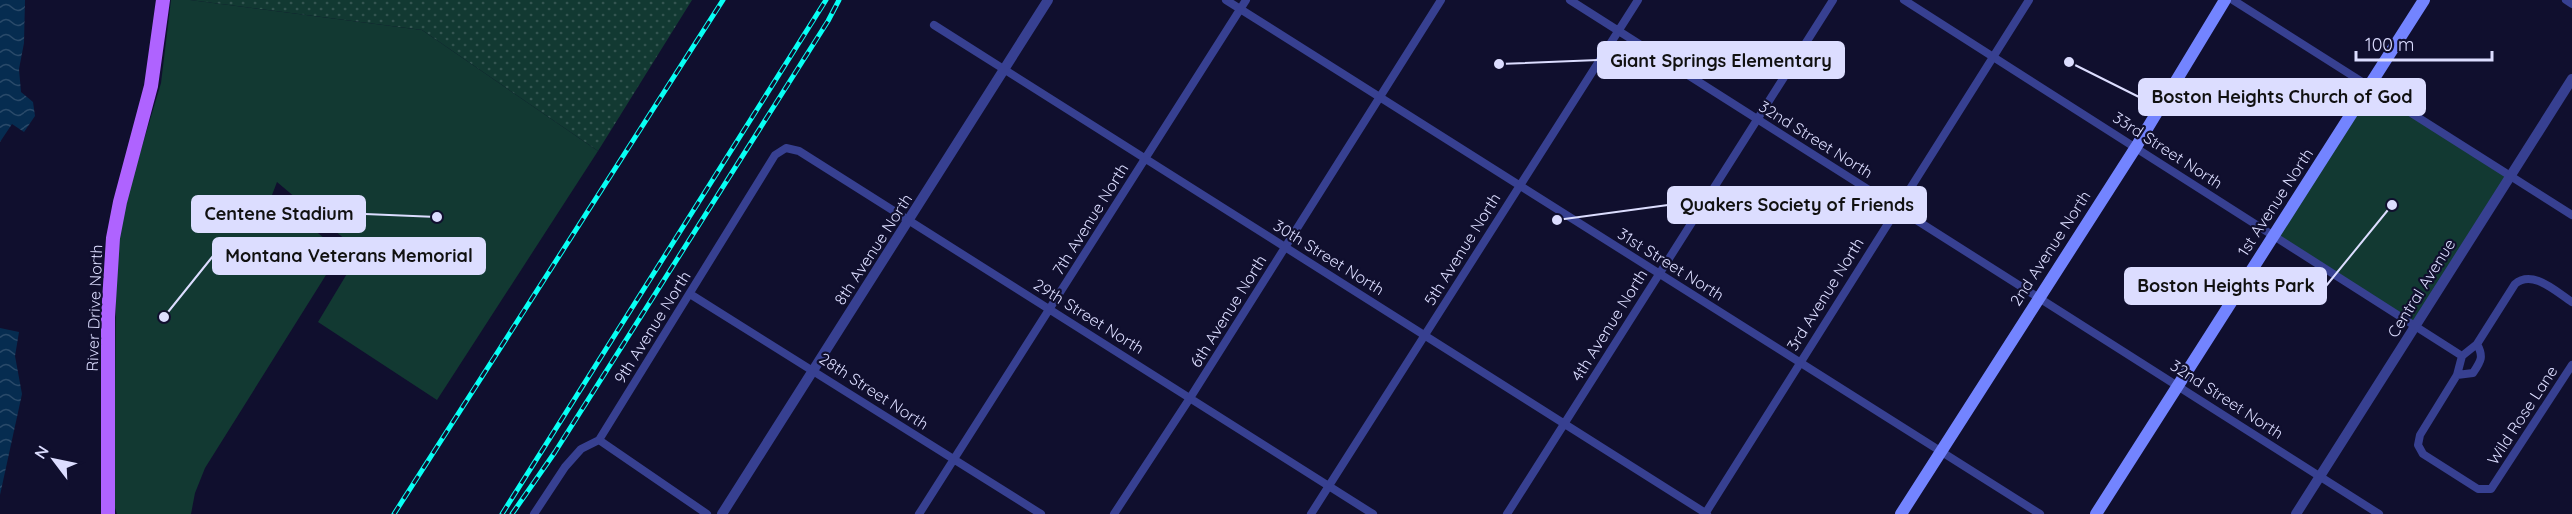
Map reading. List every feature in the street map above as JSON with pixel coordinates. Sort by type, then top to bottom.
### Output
[{"type":"main road","name":"River Drive North","points":[[108,514],[108,317],[113,238],[120,202],[151,86],[163,0]]},
{"type":"main road","name":"2nd Avenue North","points":[[1901,514],[2136,147],[2225,0]]},
{"type":"main road","name":"1st Avenue North","points":[[2096,514],[2424,0]]},
{"type":"street","name":"8th Avenue North","points":[[722,514],[1048,0]]},
{"type":"street","name":"31st Street North","points":[[1226,0],[2040,514]]},
{"type":"street","name":"7th Avenue North","points":[[919,514],[1246,0]]},
{"type":"street","name":"6th Avenue North","points":[[1114,514],[1190,398],[1441,0]]},
{"type":"street","name":"32nd Street North","points":[[1570,0],[2379,514]]},
{"type":"street","name":"5th Avenue North","points":[[1311,514],[1638,0]]},
{"type":"street","name":"4th Avenue North","points":[[1507,514],[1833,0]]},
{"type":"street","name":"33rd Street North","points":[[1904,0],[2414,326]]},
{"type":"street","name":"3rd Avenue North","points":[[1706,514],[1800,361],[2029,0]]},
{"type":"street","points":[[2233,0],[2572,215]]},
{"type":"street","points":[[2566,0],[2572,4]]},
{"type":"street","name":"30th Street North","points":[[934,25],[1706,514]]},
{"type":"street","name":"Central Avenue","points":[[2296,514],[2572,79]]},
{"type":"street","name":"29th Street North","points":[[786,148],[799,151],[1373,514]]},
{"type":"street","name":"9th Avenue North","points":[[534,514],[565,466],[581,449],[599,440],[775,155],[786,148]]},
{"type":"street","name":"Wild Rose Lane","points":[[2572,302],[2535,279],[2523,278],[2515,284],[2477,344],[2462,356],[2457,375],[2420,435],[2418,445],[2422,454],[2478,489],[2487,490],[2495,486],[2572,365]]},
{"type":"street","name":"28th Street North","points":[[690,294],[814,369],[953,460],[1041,514]]},
{"type":"street","points":[[2414,326],[2462,356]]},
{"type":"street","name":"Wild Rose Lane","points":[[2457,375],[2473,373],[2482,354],[2477,344]]},
{"type":"street","points":[[599,440],[707,514]]},
{"type":"green space","points":[[171,0],[190,0],[422,30],[598,151],[437,400],[318,322],[360,252],[277,182],[272,195],[336,248],[336,259],[205,468],[195,493],[191,514],[117,514],[114,505],[116,280],[120,230],[129,190],[161,83]]},
{"type":"green space","points":[[190,0],[692,0],[598,151],[422,30]]},
{"type":"green space","points":[[2370,86],[2510,175],[2414,326],[2273,235]]},
{"type":"water","points":[[0,0],[25,0],[24,43],[19,69],[21,92],[33,102],[35,116],[24,132],[12,124],[0,142]]},
{"type":"water","points":[[0,328],[19,332],[15,356],[22,394],[0,495]]},
{"type":"railway","points":[[394,514],[723,0]]},
{"type":"railway","points":[[502,514],[826,0]]},
{"type":"railway","points":[[512,514],[555,452],[828,21],[839,0]]},
{"type":"place","name":"Boston Heights Church of God","points":[[2069,62]]},
{"type":"place","name":"Giant Springs Elementary","points":[[1499,64]]},
{"type":"place","name":"Boston Heights Park","points":[[2392,205]]},
{"type":"place","name":"Centene Stadium","points":[[437,217]]},
{"type":"place","name":"Quakers Society of Friends","points":[[1557,220]]},
{"type":"place","name":"Montana Veterans Memorial","points":[[164,317]]}]
